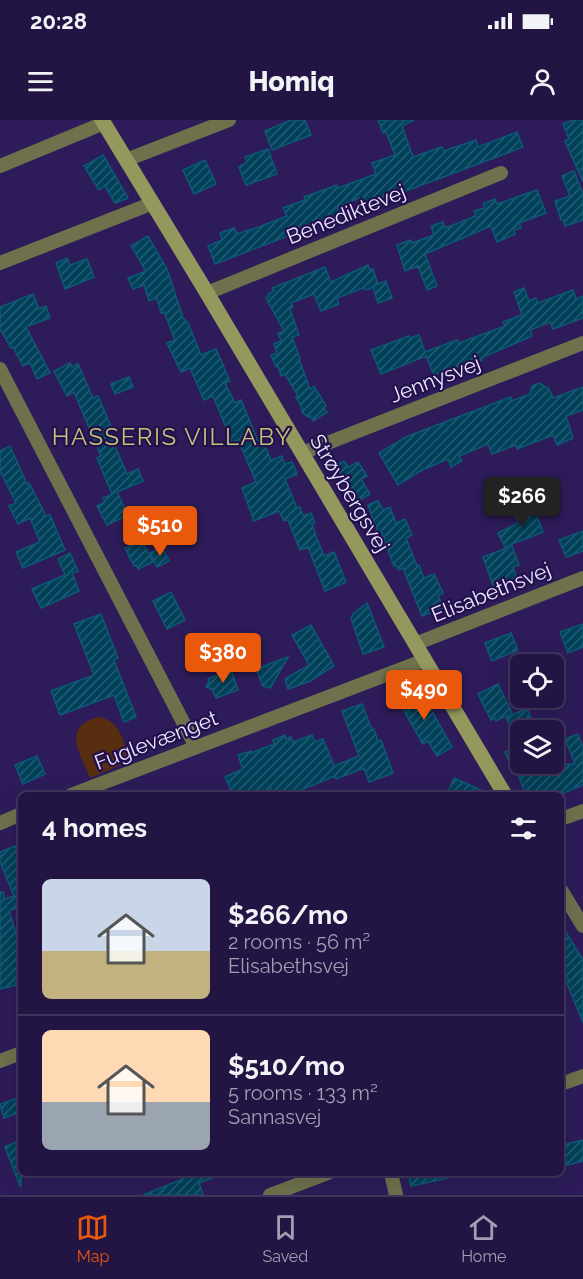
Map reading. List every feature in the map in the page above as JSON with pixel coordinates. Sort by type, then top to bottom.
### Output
[{"type":"street","points":[[126,160],[229,120]]},
{"type":"street","points":[[0,166],[103,122]]},
{"type":"street","name":"Strøybergsvej","points":[[103,122],[153,202],[503,792]]},
{"type":"street","name":"Benediktevej","points":[[207,293],[501,173]]},
{"type":"street","points":[[0,263],[153,202]]},
{"type":"street","name":"Jennysvej","points":[[302,453],[583,343]]},
{"type":"street","points":[[0,369],[196,747]]},
{"type":"street","name":"Elisabethsvej","points":[[415,644],[583,578]]},
{"type":"street","name":"Fuglevænget","points":[[79,792],[425,660]]},
{"type":"street","points":[[564,818],[583,811]]},
{"type":"street","points":[[0,823],[18,815]]},
{"type":"street","points":[[564,895],[583,926]]},
{"type":"street","points":[[0,1061],[18,1054]]},
{"type":"street","points":[[564,1083],[583,1076]]},
{"type":"street","points":[[270,1195],[320,1176]]},
{"type":"street","points":[[392,1176],[396,1195]]},
{"type":"shaded area","points":[[99,717],[106,719],[117,728],[130,761],[90,778],[78,751],[77,734],[80,727],[87,721]]},
{"type":"building","points":[[291,120],[305,120],[311,135],[272,150],[265,131]]},
{"type":"building","points":[[378,120],[414,120],[402,126],[413,157],[442,147],[444,151],[476,140],[478,147],[517,132],[523,147],[363,207],[359,198],[337,207],[340,216],[215,264],[208,246],[222,240],[220,233],[234,228],[237,234],[248,231],[287,216],[283,208],[305,200],[304,197],[376,174],[372,163],[395,155],[386,132],[383,133]]},
{"type":"building","points":[[573,120],[583,120],[583,182],[565,141],[569,139],[563,124]]},
{"type":"building","points":[[268,149],[277,174],[246,185],[239,167],[247,162],[245,157]]},
{"type":"building","points":[[103,155],[128,198],[115,203],[105,186],[99,190],[84,166]]},
{"type":"building","points":[[205,160],[216,184],[194,194],[183,170]]},
{"type":"building","points":[[574,171],[583,194],[583,220],[565,226],[555,201],[570,196],[562,176]]},
{"type":"building","points":[[537,190],[546,213],[519,223],[521,228],[514,230],[515,234],[497,242],[491,226],[425,254],[437,286],[427,290],[418,266],[405,271],[397,245],[411,240],[412,243],[434,235],[431,226],[443,222],[445,228],[476,216],[474,211],[485,208],[483,204],[495,199],[497,204]]},
{"type":"building","points":[[148,236],[167,269],[183,318],[188,323],[201,355],[216,349],[230,381],[225,383],[235,403],[241,400],[258,441],[262,439],[271,460],[282,456],[285,464],[292,462],[297,474],[285,479],[297,508],[300,507],[303,516],[311,513],[315,523],[312,524],[324,556],[334,552],[346,582],[325,591],[308,547],[300,550],[288,520],[284,521],[279,511],[254,521],[242,488],[256,482],[238,440],[232,442],[213,396],[204,400],[190,368],[181,372],[167,343],[175,340],[164,312],[161,313],[157,298],[149,301],[144,285],[133,289],[128,278],[146,271],[131,246]]},
{"type":"building","points":[[67,258],[70,265],[87,259],[94,277],[65,289],[56,263]]},
{"type":"building","points":[[368,265],[370,270],[373,269],[378,284],[386,281],[392,298],[378,303],[373,287],[367,290],[363,288],[337,298],[339,304],[321,311],[314,294],[291,303],[293,307],[290,309],[299,335],[292,337],[299,359],[310,389],[314,386],[326,406],[324,408],[327,412],[313,421],[310,416],[302,412],[296,397],[298,396],[285,374],[281,376],[271,355],[277,353],[274,344],[281,341],[278,333],[284,331],[266,298],[274,291],[272,288],[325,267],[331,282]]},
{"type":"building","points":[[524,288],[529,301],[536,298],[538,303],[573,290],[576,299],[583,296],[583,318],[553,329],[550,322],[530,330],[532,336],[481,358],[482,360],[434,375],[426,356],[381,374],[371,350],[409,336],[410,338],[419,335],[425,352],[457,340],[459,343],[505,326],[503,322],[522,315],[514,292]]},
{"type":"building","points":[[33,294],[39,309],[46,306],[50,318],[26,327],[50,373],[37,379],[30,363],[23,366],[0,329],[0,307]]},
{"type":"building","points":[[70,363],[72,367],[78,364],[93,398],[98,396],[112,429],[108,430],[127,474],[138,469],[143,481],[117,492],[128,515],[107,525],[97,506],[105,502],[103,498],[112,494],[97,458],[101,456],[74,392],[67,396],[54,371]]},
{"type":"building","points":[[129,377],[133,387],[115,394],[111,384]]},
{"type":"building","points":[[539,383],[549,389],[553,398],[583,387],[583,410],[566,416],[573,438],[557,445],[553,435],[517,449],[516,445],[492,454],[488,444],[459,456],[462,461],[451,467],[448,459],[422,470],[398,485],[379,453],[406,437],[511,397],[512,401],[530,394],[532,386]]},
{"type":"building","points":[[10,446],[27,484],[29,483],[46,516],[50,515],[65,550],[23,568],[16,552],[40,542],[30,518],[18,524],[9,506],[16,503],[0,471],[0,451]]},
{"type":"building","points":[[344,461],[348,467],[358,462],[367,476],[361,479],[370,494],[357,502],[335,466]]},
{"type":"building","points":[[378,501],[383,510],[390,507],[396,523],[405,519],[412,535],[406,538],[417,566],[419,565],[424,578],[434,574],[443,593],[438,595],[443,608],[422,616],[403,568],[398,570],[396,565],[394,566],[381,531],[378,532],[368,505]]},
{"type":"building","points":[[533,506],[543,532],[505,547],[498,533],[518,523],[514,513]]},
{"type":"building","points":[[139,516],[144,527],[132,532],[128,521]]},
{"type":"building","points":[[583,531],[583,551],[566,557],[559,540]]},
{"type":"building","points":[[139,535],[153,562],[138,569],[136,565],[134,566],[125,548],[129,546],[127,541]]},
{"type":"building","points":[[512,546],[519,565],[513,567],[517,579],[494,588],[483,557]]},
{"type":"building","points":[[162,547],[169,561],[157,567],[150,553]]},
{"type":"building","points":[[70,553],[78,571],[72,573],[79,591],[41,608],[32,589],[65,575],[58,559]]},
{"type":"building","points":[[171,592],[185,620],[167,629],[153,601]]},
{"type":"building","points":[[367,603],[384,647],[363,654],[351,618]]},
{"type":"building","points":[[101,614],[118,658],[114,660],[136,717],[124,722],[114,695],[60,715],[51,691],[94,675],[74,624]]},
{"type":"building","points":[[583,624],[583,647],[568,653],[560,632]]},
{"type":"building","points":[[311,625],[334,666],[310,681],[288,689],[285,679],[309,665],[292,635]]},
{"type":"building","points":[[511,633],[518,650],[492,661],[485,643]]},
{"type":"building","points":[[288,657],[270,688],[263,686],[256,669]]},
{"type":"building","points":[[231,670],[238,690],[216,698],[212,689],[206,687],[208,679]]},
{"type":"building","points":[[498,684],[512,713],[496,721],[495,718],[491,720],[478,694]]},
{"type":"building","points":[[418,686],[452,747],[437,756],[428,741],[423,744],[397,699]]},
{"type":"building","points":[[362,704],[372,730],[374,729],[378,741],[381,740],[393,773],[369,782],[364,768],[336,779],[335,776],[296,792],[273,792],[271,788],[260,792],[232,792],[225,777],[243,769],[238,755],[251,751],[251,753],[274,744],[273,740],[285,735],[286,739],[291,737],[293,742],[312,735],[315,742],[323,739],[334,766],[359,756],[342,711]]},
{"type":"building","points":[[527,708],[532,720],[510,720],[510,726],[506,718]]},
{"type":"building","points":[[578,734],[583,747],[583,785],[564,793],[525,792],[518,774],[564,774],[564,764],[575,764],[565,739]]},
{"type":"building","points":[[510,750],[510,764],[505,752]]},
{"type":"building","points":[[37,756],[45,774],[23,784],[15,765]]},
{"type":"building","points":[[454,778],[485,792],[448,792]]},
{"type":"building","points":[[15,846],[18,853],[18,907],[9,911],[18,940],[18,982],[16,982],[17,985],[0,989],[0,892],[3,892],[5,899],[14,896],[0,862],[0,852]]},
{"type":"building","points":[[564,929],[583,960],[583,1023],[566,981],[569,980],[564,972]]},
{"type":"building","points":[[18,1098],[18,1113],[4,1118],[0,1104]]},
{"type":"building","points":[[583,1140],[583,1161],[567,1165],[564,1145]]},
{"type":"building","points":[[18,1141],[18,1176],[21,1176],[21,1186],[20,1186],[5,1147]]},
{"type":"building","points":[[182,1176],[218,1176],[199,1183],[203,1195],[143,1195],[183,1179]]},
{"type":"building","points":[[409,1176],[448,1176],[448,1178],[411,1186]]},
{"type":"district","name":"HASSERIS VILLABY","points":[[172,436]]}]
